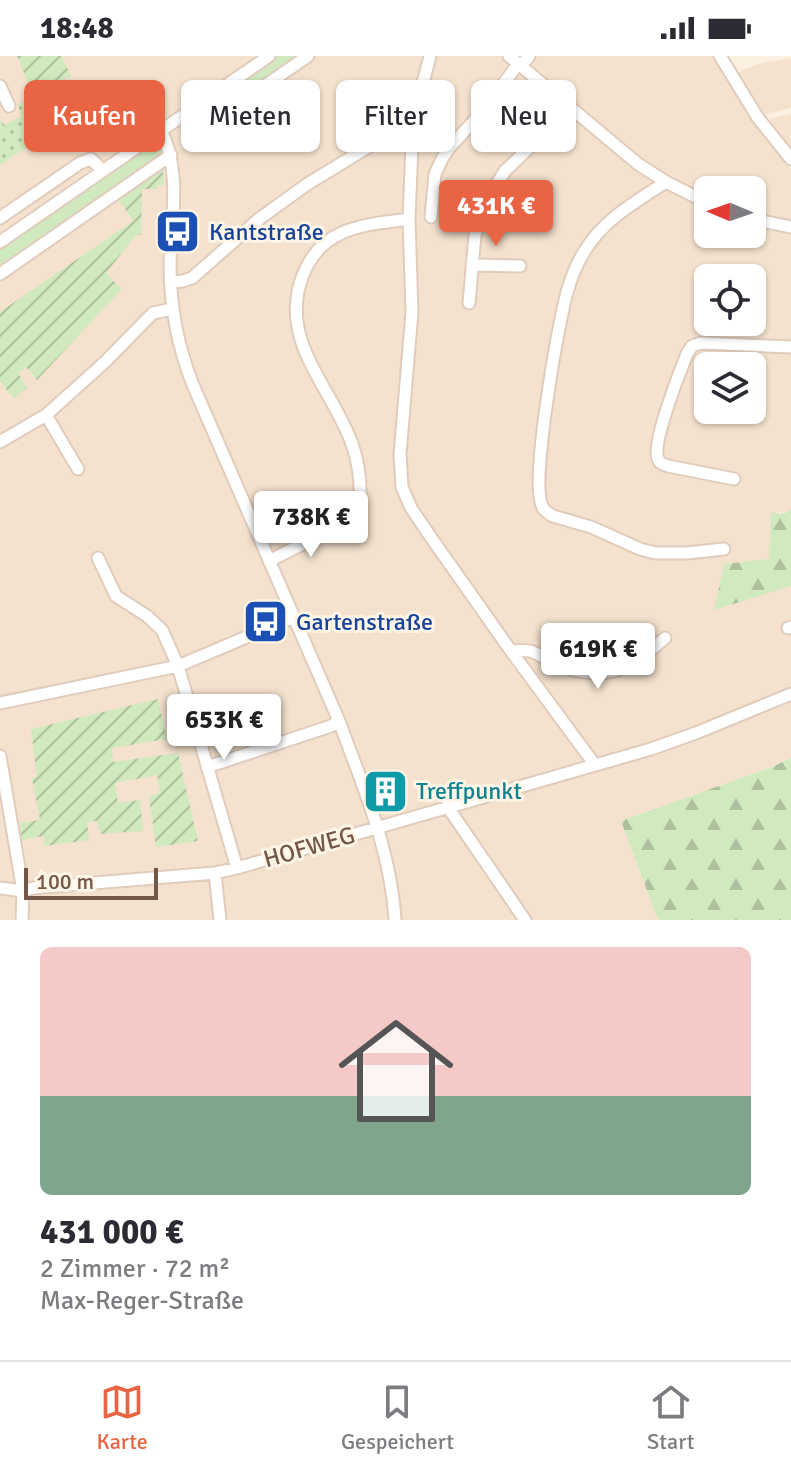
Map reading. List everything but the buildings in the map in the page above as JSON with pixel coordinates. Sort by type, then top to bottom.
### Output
[{"type":"street","points":[[165,127],[269,56]]},
{"type":"street","points":[[273,80],[308,56]]},
{"type":"street","points":[[424,80],[430,56]]},
{"type":"street","points":[[720,56],[758,118],[791,159]]},
{"type":"street","points":[[431,217],[435,174],[442,159],[485,109],[519,61],[539,80]]},
{"type":"street","points":[[0,86],[9,106]]},
{"type":"street","points":[[576,113],[638,164],[694,196]]},
{"type":"street","points":[[165,140],[171,155],[174,192],[172,309],[181,353],[339,721],[377,827],[391,882],[395,920]]},
{"type":"street","points":[[0,242],[130,152]]},
{"type":"street","points":[[171,282],[192,278],[259,219],[360,152]]},
{"type":"street","points":[[412,152],[409,219],[412,312],[400,454],[402,487],[411,508],[595,765]]},
{"type":"street","points":[[469,303],[478,221],[494,186],[525,152]]},
{"type":"street","points":[[0,274],[171,155]]},
{"type":"street","points":[[0,218],[80,163],[91,159],[103,171]]},
{"type":"street","points":[[666,182],[625,208],[600,230],[584,251],[572,276],[564,304],[542,439],[541,500],[545,512],[553,516],[602,531],[640,549],[668,554],[724,549]]},
{"type":"street","points":[[360,504],[356,457],[344,425],[299,339],[295,319],[296,295],[308,262],[331,238],[361,226],[409,219]]},
{"type":"street","points":[[766,222],[791,227]]},
{"type":"street","points":[[472,265],[520,266]]},
{"type":"street","points":[[0,442],[46,415],[153,313],[172,309]]},
{"type":"street","points":[[734,479],[668,466],[656,456],[670,401],[690,348],[696,343],[791,347]]},
{"type":"street","points":[[46,415],[78,469]]},
{"type":"street","points":[[269,561],[336,527]]},
{"type":"street","points":[[98,558],[116,596],[162,630],[178,666],[237,868]]},
{"type":"street","points":[[0,703],[178,666],[294,617]]},
{"type":"street","points":[[511,651],[528,649],[568,668],[591,674],[614,672],[636,662],[665,638]]},
{"type":"street","name":"HOFWEG","points":[[0,888],[23,891],[215,873],[237,868],[651,749],[791,694]]},
{"type":"street","points":[[207,767],[339,721]]},
{"type":"street","points":[[0,756],[23,891],[22,920]]},
{"type":"street","points":[[447,806],[525,920]]},
{"type":"street","points":[[215,873],[220,920]]},
{"type":"shaded area","points":[[0,56],[712,56],[761,132],[791,169],[791,220],[775,218],[777,231],[791,234],[791,509],[771,513],[769,559],[714,609],[791,586],[791,758],[621,821],[658,920],[0,920]]},
{"type":"shaded area","points":[[791,58],[791,108],[764,115],[738,74],[758,64]]},
{"type":"shaded area","points":[[791,114],[791,151],[769,122],[772,118]]},
{"type":"green space","points":[[17,56],[61,56],[71,76],[62,80],[27,80]]},
{"type":"green space","points":[[278,56],[298,56],[262,80],[244,80]]},
{"type":"green space","points":[[24,102],[24,149],[0,165],[0,120],[5,125],[21,116],[18,104]]},
{"type":"green space","points":[[140,152],[164,153],[0,268],[0,249]]},
{"type":"green space","points":[[163,170],[164,185],[158,185],[157,189],[142,189],[141,235],[136,235],[106,273],[122,289],[37,380],[26,367],[18,373],[27,388],[14,399],[0,381],[0,312],[133,221],[118,198]]},
{"type":"green space","points":[[791,509],[791,586],[714,610],[724,564],[769,559],[771,512],[782,514]]},
{"type":"green space","points":[[158,699],[167,739],[112,748],[113,762],[178,753],[198,841],[156,847],[149,796],[160,793],[157,775],[115,783],[118,803],[140,800],[143,831],[100,834],[97,821],[87,822],[89,840],[45,846],[44,836],[22,840],[20,823],[40,820],[32,778],[37,777],[31,729]]},
{"type":"green space","points":[[791,758],[791,920],[658,920],[621,821]]},
{"type":"place","name":"Kantstraße","points":[[178,232]]},
{"type":"place","name":"Gartenstraße","points":[[265,622]]},
{"type":"place","name":"Treffpunkt","points":[[385,791]]}]
